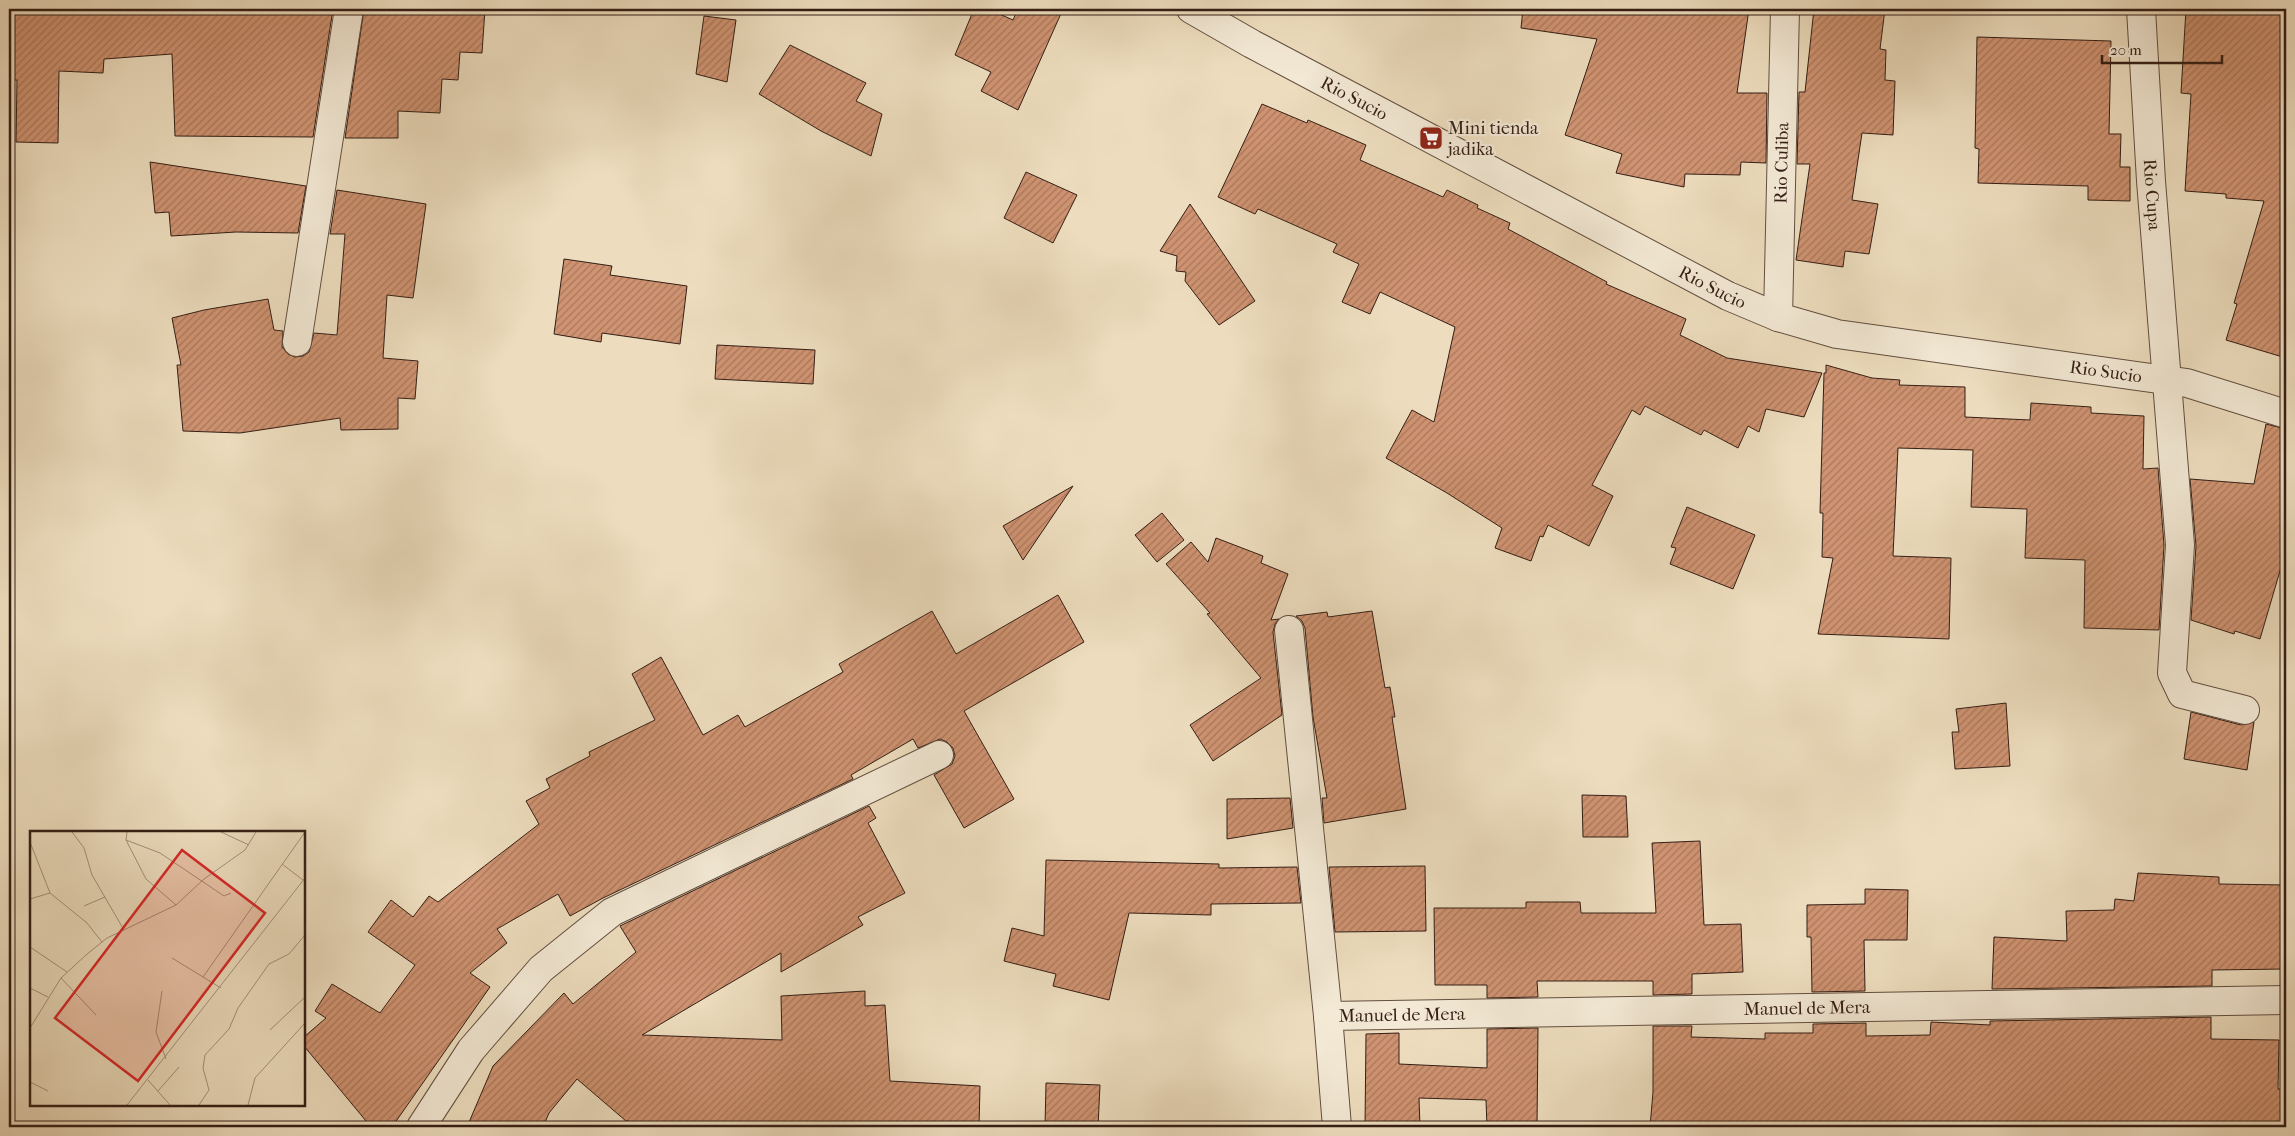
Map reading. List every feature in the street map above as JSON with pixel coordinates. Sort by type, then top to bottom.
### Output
[{"type":"street","points":[[297,342],[349,9]]},
{"type":"street","name":"Rio Sucio","points":[[1191,9],[1219,16],[1252,44],[1728,296],[1778,317],[1838,334],[2187,384],[2286,414]]},
{"type":"street","name":"Rio Culiba","points":[[1778,317],[1785,9]]},
{"type":"street","name":"Rio Cupa","points":[[2141,9],[2166,381],[2180,545],[2172,673],[2182,694],[2245,710]]},
{"type":"street","points":[[1289,630],[1328,1016],[1337,1127]]},
{"type":"street","points":[[421,1127],[471,1050],[541,969],[612,912],[939,755]]},
{"type":"street","name":"Manuel de Mera","points":[[1328,1016],[2286,1000]]},
{"type":"building","points":[[9,9],[333,9],[313,137],[175,136],[172,54],[104,59],[103,73],[59,71],[58,143],[16,142],[17,80],[9,80]]},
{"type":"building","points":[[364,9],[485,9],[482,53],[460,52],[458,80],[442,79],[440,113],[398,111],[398,138],[345,138]]},
{"type":"building","points":[[974,9],[988,9],[1013,20],[1018,9],[1063,9],[1018,110],[981,91],[991,72],[955,55]]},
{"type":"building","points":[[1523,9],[1749,9],[1737,93],[1767,93],[1766,163],[1741,162],[1740,175],[1685,174],[1684,187],[1616,173],[1622,154],[1565,135],[1597,39],[1521,28]]},
{"type":"building","points":[[1814,9],[1885,9],[1880,49],[1886,50],[1885,80],[1895,81],[1893,135],[1862,133],[1852,200],[1878,204],[1869,254],[1845,251],[1843,267],[1796,260],[1810,164],[1797,164],[1799,92],[1805,92]]},
{"type":"building","points":[[2186,9],[2286,9],[2286,358],[2226,340],[2237,304],[2234,303],[2264,201],[2226,198],[2226,194],[2185,191],[2191,94],[2181,93]]},
{"type":"building","points":[[704,16],[736,20],[727,82],[696,74]]},
{"type":"building","points":[[1977,37],[2111,41],[2109,134],[2121,134],[2120,167],[2130,167],[2130,201],[2088,200],[2088,186],[1978,183],[1979,149],[1975,148]]},
{"type":"building","points":[[790,45],[866,83],[856,101],[882,114],[871,156],[821,131],[759,94]]},
{"type":"building","points":[[1262,104],[1307,123],[1308,120],[1366,145],[1360,160],[1443,197],[1447,190],[1478,205],[1477,208],[1510,223],[1508,229],[1607,282],[1606,284],[1686,319],[1680,335],[1727,358],[1822,373],[1804,417],[1766,409],[1759,432],[1748,426],[1738,448],[1704,430],[1701,435],[1645,406],[1640,415],[1632,410],[1592,485],[1613,496],[1589,546],[1548,525],[1543,537],[1540,536],[1531,561],[1495,548],[1502,528],[1447,493],[1386,458],[1412,410],[1434,422],[1455,327],[1380,292],[1370,314],[1342,302],[1359,264],[1333,252],[1337,244],[1258,209],[1255,214],[1218,197]]},
{"type":"building","points":[[150,162],[306,186],[298,233],[236,232],[171,236],[169,212],[155,213]]},
{"type":"building","points":[[1026,172],[1077,195],[1053,243],[1004,218]]},
{"type":"building","points":[[337,190],[426,204],[413,298],[387,295],[383,358],[418,361],[415,399],[398,398],[398,429],[341,430],[340,418],[240,433],[183,431],[177,365],[181,365],[172,318],[204,310],[268,299],[274,330],[283,331],[282,347],[288,354],[295,357],[303,356],[309,352],[314,333],[337,335],[345,234],[330,234]]},
{"type":"building","points":[[1190,204],[1255,301],[1219,325],[1185,281],[1186,272],[1176,271],[1177,256],[1160,251]]},
{"type":"building","points":[[564,259],[612,266],[610,275],[687,286],[680,344],[602,333],[601,342],[554,334]]},
{"type":"building","points":[[717,345],[815,350],[813,384],[715,379]]},
{"type":"building","points":[[1826,365],[1872,378],[1900,380],[1899,385],[1965,387],[1965,417],[2030,420],[2031,403],[2091,407],[2091,413],[2144,416],[2143,469],[2158,468],[2164,545],[2159,630],[2084,628],[2085,560],[2025,558],[2027,509],[1971,507],[1973,450],[1898,448],[1893,556],[1951,558],[1949,639],[1818,634],[1833,558],[1822,557],[1823,513],[1820,513],[1824,373],[1826,373]]},
{"type":"building","points":[[2266,424],[2286,429],[2286,565],[2282,564],[2260,639],[2235,631],[2234,634],[2191,620],[2196,546],[2190,479],[2254,484]]},
{"type":"building","points":[[1073,486],[1023,560],[1003,526]]},
{"type":"building","points":[[1687,507],[1755,535],[1733,589],[1670,564],[1676,548],[1671,547]]},
{"type":"building","points":[[1162,513],[1184,540],[1157,562],[1135,535]]},
{"type":"building","points":[[1216,538],[1263,556],[1261,563],[1288,574],[1271,620],[1279,619],[1275,624],[1273,632],[1282,715],[1213,761],[1190,725],[1261,678],[1207,614],[1210,613],[1166,564],[1191,542],[1208,562]]},
{"type":"building","points":[[1058,595],[1084,642],[964,711],[1014,799],[964,828],[934,775],[952,764],[955,756],[953,748],[947,742],[940,739],[918,748],[913,739],[851,775],[853,779],[603,898],[570,916],[558,894],[497,929],[507,943],[470,973],[490,987],[392,1127],[371,1127],[305,1047],[305,1036],[326,1018],[315,1011],[332,984],[380,1013],[415,965],[368,932],[391,900],[413,917],[429,896],[438,902],[539,824],[526,801],[550,788],[546,779],[590,756],[589,752],[655,720],[632,674],[661,657],[703,735],[738,715],[745,727],[843,672],[839,664],[932,611],[956,654]]},
{"type":"building","points":[[1372,611],[1385,688],[1390,687],[1395,717],[1392,717],[1406,809],[1324,823],[1322,798],[1327,798],[1313,717],[1305,628],[1302,621],[1296,616],[1327,612],[1328,617]]},
{"type":"building","points":[[2006,703],[2010,766],[1955,769],[1952,732],[1959,732],[1956,709]]},
{"type":"building","points":[[2191,712],[2241,725],[2254,722],[2247,770],[2184,759]]},
{"type":"building","points":[[1582,795],[1626,796],[1628,837],[1583,837]]},
{"type":"building","points":[[1290,798],[1293,828],[1227,839],[1227,799]]},
{"type":"building","points":[[869,806],[876,818],[868,823],[905,893],[858,917],[863,925],[781,972],[781,953],[642,1035],[782,1040],[781,996],[865,991],[865,1006],[885,1005],[890,1081],[980,1086],[979,1127],[780,1127],[780,1124],[713,1122],[713,1127],[629,1127],[629,1121],[626,1121],[577,1079],[549,1113],[543,1127],[467,1127],[493,1066],[564,993],[573,1004],[636,952],[620,926]]},
{"type":"building","points":[[1700,841],[1704,925],[1741,924],[1743,972],[1692,974],[1692,994],[1653,995],[1653,981],[1537,981],[1538,997],[1487,998],[1487,985],[1435,985],[1434,908],[1526,908],[1526,902],[1580,902],[1581,913],[1656,913],[1652,843]]},
{"type":"building","points":[[1046,860],[1219,864],[1219,868],[1297,867],[1301,903],[1211,904],[1211,915],[1129,913],[1109,1000],[1053,986],[1056,974],[1004,961],[1012,928],[1044,936]]},
{"type":"building","points":[[1425,866],[1426,931],[1335,932],[1329,867]]},
{"type":"building","points":[[2138,873],[2219,877],[2219,884],[2286,885],[2286,969],[2212,970],[2212,986],[1992,989],[1994,937],[2067,941],[2066,911],[2114,910],[2115,899],[2134,901]]},
{"type":"building","points":[[1865,889],[1908,890],[1907,940],[1864,940],[1865,991],[1812,992],[1811,937],[1807,937],[1807,905],[1865,904]]},
{"type":"building","points":[[2211,1017],[2211,1039],[2279,1040],[2278,1089],[2286,1089],[2286,1127],[1650,1127],[1653,1092],[1653,1026],[1692,1026],[1691,1037],[1765,1039],[1765,1033],[1813,1033],[1813,1024],[1866,1023],[1866,1036],[1930,1035],[1931,1022],[1990,1025],[1990,1021]]},
{"type":"building","points":[[1538,1028],[1537,1127],[1487,1127],[1486,1100],[1419,1098],[1420,1127],[1365,1127],[1366,1034],[1399,1033],[1399,1064],[1487,1068],[1487,1029]]},
{"type":"building","points":[[1046,1083],[1100,1085],[1098,1127],[1045,1127]]},
{"type":"place","name":"Mini tienda jadika","points":[[1431,138]]}]
